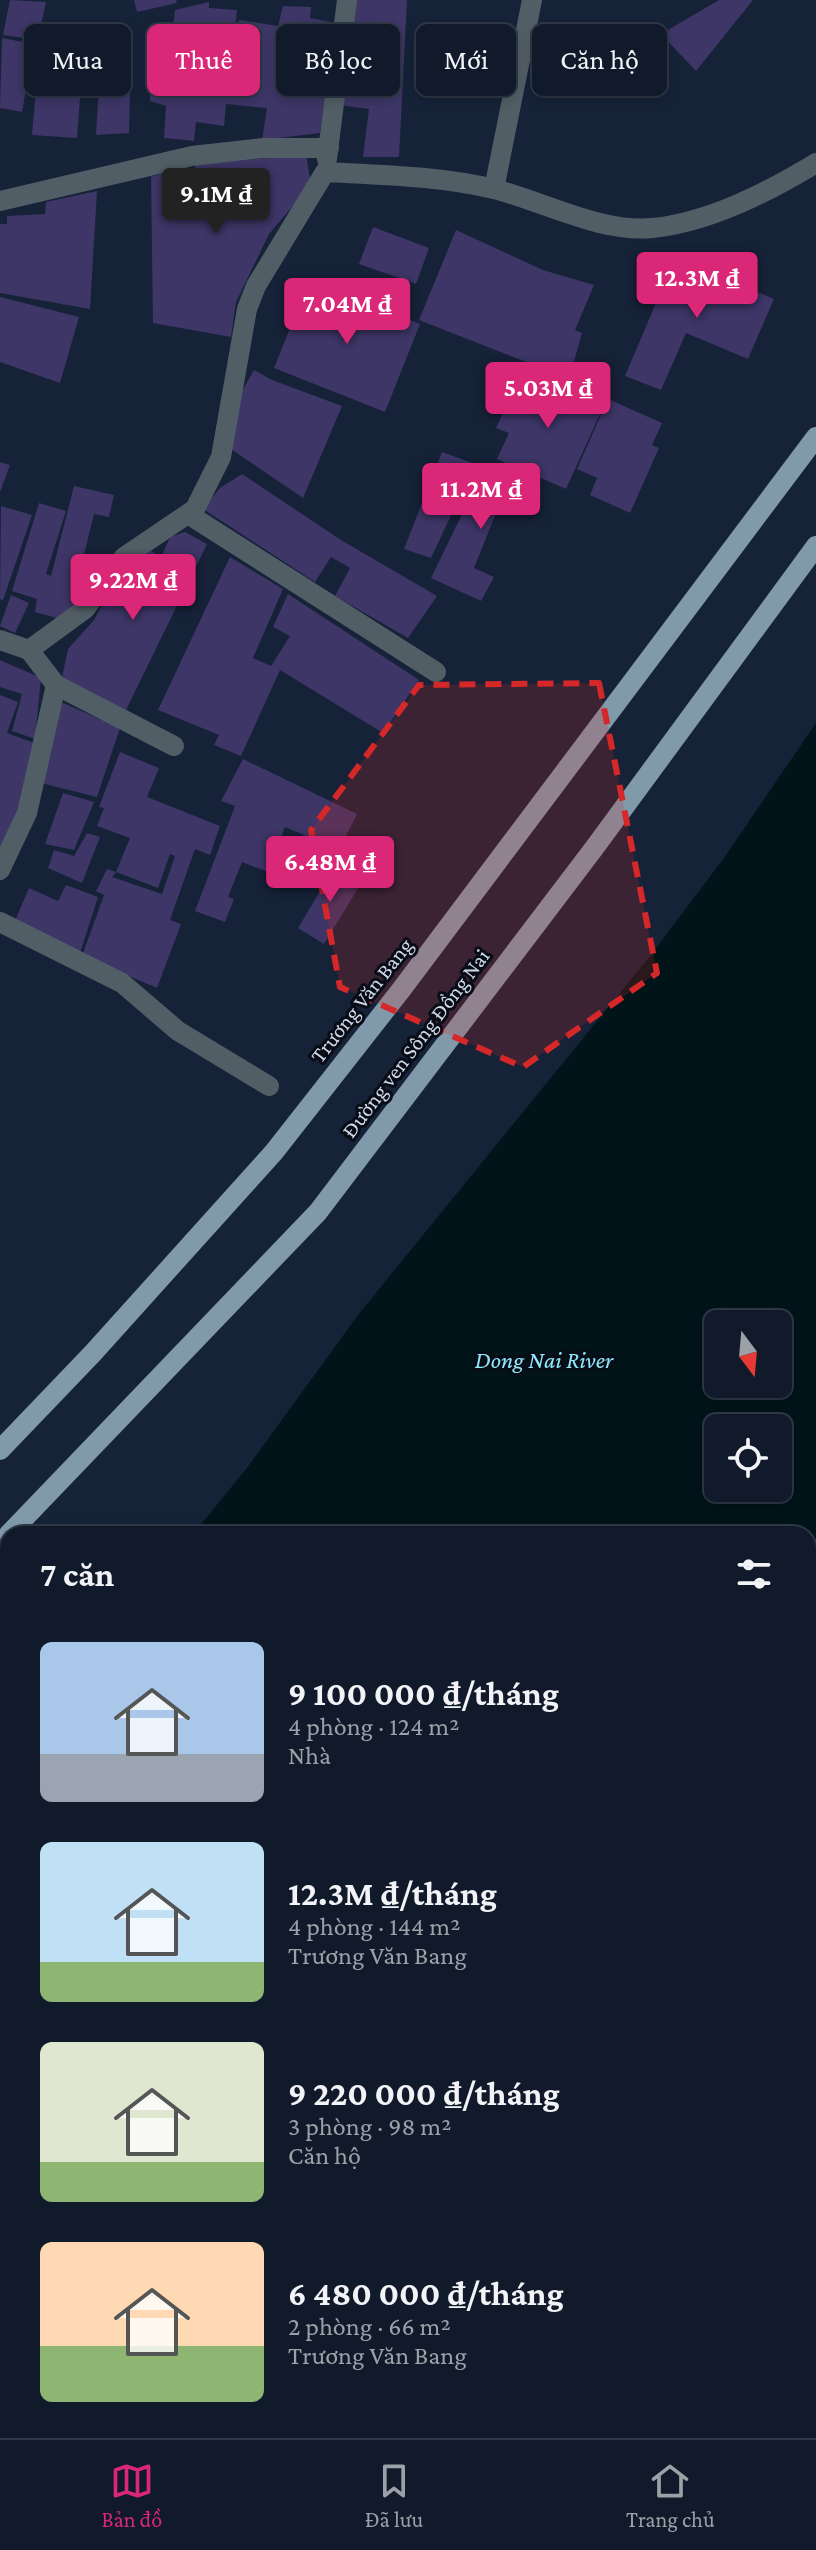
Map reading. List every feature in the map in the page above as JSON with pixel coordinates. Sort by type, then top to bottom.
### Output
[{"type":"main road","name":"Trương Văn Bang","points":[[0,1450],[93,1353],[274,1152],[816,437]]},
{"type":"main road","name":"Đường ven Sông Đồng Nai","points":[[18,1526],[318,1212],[595,847],[816,546]]},
{"type":"street","points":[[29,650],[85,609],[124,557],[188,514],[209,485],[221,457],[247,309],[256,286],[325,172],[347,0]]},
{"type":"street","points":[[494,189],[532,0]]},
{"type":"street","points":[[0,201],[192,156],[263,148],[329,148]]},
{"type":"street","points":[[325,172],[430,178],[494,189],[615,226],[652,228],[695,219],[772,190],[816,163]]},
{"type":"street","points":[[188,514],[436,672]]},
{"type":"street","points":[[0,640],[29,650],[56,685],[174,746]]},
{"type":"street","points":[[0,870],[27,813],[56,685]]},
{"type":"street","points":[[0,922],[122,983],[195,1044],[269,1086]]},
{"type":"highlighted area","points":[[599,683],[657,973],[523,1067],[340,987],[311,830],[419,685]]},
{"type":"water","name":"Dong Nai River","points":[[816,723],[816,1526],[200,1526],[247,1468],[358,1315],[650,956],[724,858]]},
{"type":"building","points":[[10,0],[46,2],[41,24],[24,24],[24,38],[3,35]]},
{"type":"building","points":[[134,0],[176,0],[177,3],[137,12]]},
{"type":"building","points":[[354,0],[407,0],[399,157],[363,157],[369,109],[340,105],[341,96],[400,96],[400,24],[351,24]]},
{"type":"building","points":[[719,0],[753,0],[696,71],[667,40],[667,30]]},
{"type":"building","points":[[209,2],[209,8],[237,10],[236,24],[173,24],[175,10]]},
{"type":"building","points":[[283,6],[311,7],[310,18],[335,23],[278,24]]},
{"type":"building","points":[[239,20],[276,26],[276,96],[325,96],[320,133],[262,140],[267,108],[226,104],[224,126],[196,122],[194,141],[164,138],[166,106],[150,101],[150,96],[260,96],[260,24],[238,24]]},
{"type":"building","points":[[2,38],[24,42],[22,112],[0,108]]},
{"type":"building","points":[[35,96],[80,96],[77,138],[32,135]]},
{"type":"building","points":[[98,96],[130,96],[129,133],[96,135]]},
{"type":"building","points":[[306,154],[311,185],[269,234],[236,302],[231,337],[153,323],[151,177],[187,165],[188,201],[198,200],[195,165]]},
{"type":"building","points":[[97,191],[90,309],[0,293],[0,224],[7,224],[7,216],[45,214],[46,202]]},
{"type":"building","points":[[373,227],[429,248],[416,284],[359,264]]},
{"type":"building","points":[[456,230],[543,270],[594,285],[575,330],[582,333],[569,379],[419,320]]},
{"type":"building","points":[[675,258],[774,299],[748,359],[686,333],[661,390],[625,376]]},
{"type":"building","points":[[310,279],[420,324],[385,412],[274,368]]},
{"type":"building","points":[[0,297],[79,317],[60,383],[0,362]]},
{"type":"building","points":[[254,370],[272,380],[342,406],[303,498],[231,449],[241,393]]},
{"type":"building","points":[[535,373],[605,403],[566,489],[497,459],[509,433],[496,428],[512,393],[523,398]]},
{"type":"building","points":[[608,399],[662,423],[652,445],[659,448],[630,513],[590,495],[597,478],[577,469]]},
{"type":"building","points":[[442,452],[475,464],[431,558],[404,549]]},
{"type":"building","points":[[0,462],[10,465],[0,492]]},
{"type":"building","points":[[485,467],[541,488],[529,515],[500,503],[474,568],[494,577],[481,601],[431,578]]},
{"type":"building","points":[[242,474],[341,540],[437,596],[408,638],[335,596],[350,568],[331,557],[315,582],[203,509],[220,488]]},
{"type":"building","points":[[74,486],[114,495],[109,517],[94,514],[81,567],[95,579],[64,620],[35,612],[37,599],[12,591],[39,503],[66,511],[46,574],[51,576]]},
{"type":"building","points":[[1,506],[32,515],[3,600],[0,599]]},
{"type":"building","points":[[185,532],[207,544],[126,710],[62,677],[68,649],[94,620],[110,591],[134,600],[111,589],[122,573],[151,551],[161,557],[170,537]]},
{"type":"building","points":[[230,557],[283,589],[253,658],[271,666],[290,636],[273,627],[288,594],[419,680],[383,733],[280,670],[241,756],[214,745],[219,735],[158,710]]},
{"type":"building","points":[[11,595],[29,603],[15,633],[0,626]]},
{"type":"building","points":[[0,660],[41,678],[35,739],[12,731],[22,694],[0,687]]},
{"type":"building","points":[[0,695],[18,702],[7,733],[37,744],[23,806],[0,854]]},
{"type":"building","points":[[61,702],[120,728],[97,797],[41,783]]},
{"type":"building","points":[[120,752],[159,768],[147,797],[220,826],[210,855],[195,849],[170,920],[181,924],[157,988],[82,956],[104,895],[96,891],[107,869],[116,872],[130,838],[97,826],[104,808],[99,807]],"holes":[[[170,854],[175,856],[162,894],[112,877],[116,872],[158,888]]]},
{"type":"building","points":[[243,759],[357,814],[339,850],[285,827],[268,872],[242,862],[228,897],[234,899],[225,922],[195,911],[235,806],[221,801]]},
{"type":"building","points":[[63,793],[94,802],[74,850],[45,844]]},
{"type":"building","points":[[87,833],[100,837],[82,883],[48,868],[54,850],[74,856]]},
{"type":"building","points":[[336,865],[363,880],[324,944],[298,928]]},
{"type":"building","points":[[66,885],[98,897],[80,953],[14,923],[29,888],[58,901]]}]
